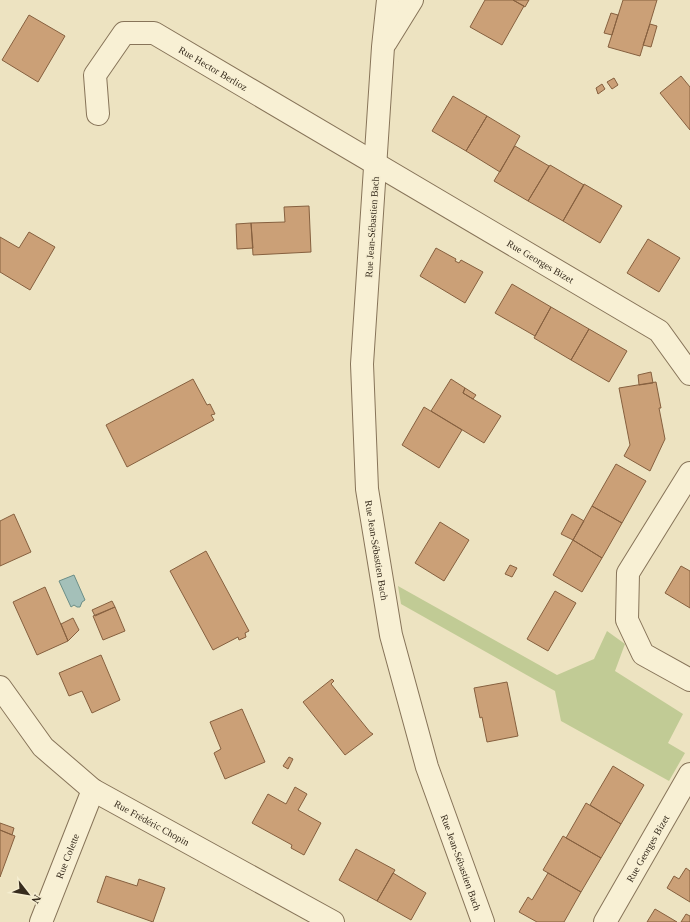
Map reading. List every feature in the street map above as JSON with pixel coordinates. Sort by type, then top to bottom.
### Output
[{"type":"street","name":"Rue Jean-Sébastien Bach","points":[[388,0],[383,47],[362,364],[367,489],[391,635],[427,767],[483,922]]},
{"type":"street","points":[[383,47],[412,0]]},
{"type":"street","name":"Rue Hector Berlioz","points":[[98,114],[95,75],[124,33],[154,33],[376,164]]},
{"type":"street","name":"Rue Georges Bizet","points":[[376,164],[659,331],[690,374]]},
{"type":"street","points":[[690,473],[628,573],[628,620],[643,654],[690,680]]},
{"type":"street","name":"Rue Frédéric Chopin","points":[[0,687],[43,747],[93,790],[333,922]]},
{"type":"street","name":"Rue Georges Bizet","points":[[605,922],[690,774]]},
{"type":"street","name":"Rue Colette","points":[[41,922],[93,790]]},
{"type":"green space","points":[[398,586],[557,675],[594,659],[607,631],[625,644],[615,671],[683,714],[668,743],[685,753],[669,781],[561,721],[555,691],[401,604]]},
{"type":"water","points":[[74,575],[85,600],[82,602],[80,607],[74,605],[71,607],[59,581]]},
{"type":"building","points":[[485,0],[513,0],[524,6],[502,45],[470,27]]},
{"type":"building","points":[[513,0],[529,0],[525,7]]},
{"type":"building","points":[[623,0],[657,0],[640,56],[608,47]]},
{"type":"building","points":[[611,13],[618,15],[612,35],[604,33]]},
{"type":"building","points":[[29,15],[65,36],[38,82],[2,60]]},
{"type":"building","points":[[650,24],[657,26],[651,47],[643,45]]},
{"type":"building","points":[[681,76],[690,87],[690,130],[660,93]]},
{"type":"building","points":[[614,78],[618,85],[612,89],[607,82]]},
{"type":"building","points":[[602,84],[605,89],[598,94],[596,88]]},
{"type":"building","points":[[453,96],[487,116],[466,151],[432,131]]},
{"type":"building","points":[[487,116],[520,136],[500,172],[466,151]]},
{"type":"building","points":[[515,146],[549,166],[528,201],[494,181]]},
{"type":"building","points":[[550,165],[584,185],[563,221],[528,201]]},
{"type":"building","points":[[584,184],[622,206],[600,243],[563,221]]},
{"type":"building","points":[[309,206],[311,252],[253,255],[251,223],[285,222],[284,207]]},
{"type":"building","points":[[251,223],[253,248],[237,249],[236,224]]},
{"type":"building","points":[[29,232],[55,247],[30,290],[0,272],[0,237],[19,248]]},
{"type":"building","points":[[648,239],[680,258],[659,292],[627,273]]},
{"type":"building","points":[[436,248],[456,259],[455,261],[459,263],[461,260],[483,272],[465,303],[420,276]]},
{"type":"building","points":[[512,284],[551,307],[535,336],[495,313]]},
{"type":"building","points":[[551,307],[589,329],[571,360],[534,338]]},
{"type":"building","points":[[589,329],[627,351],[609,382],[571,360]]},
{"type":"building","points":[[651,372],[653,383],[639,385],[638,375]]},
{"type":"building","points":[[193,379],[207,405],[210,404],[215,414],[211,415],[214,420],[127,467],[106,425]]},
{"type":"building","points":[[451,379],[465,388],[463,393],[501,416],[484,443],[431,411]]},
{"type":"building","points":[[656,382],[665,439],[650,471],[624,456],[630,445],[619,388]]},
{"type":"building","points":[[465,388],[476,395],[473,399],[463,393]]},
{"type":"building","points":[[424,407],[462,430],[439,468],[402,445]]},
{"type":"building","points":[[616,464],[646,481],[622,523],[592,506]]},
{"type":"building","points":[[592,506],[622,523],[602,558],[573,540]]},
{"type":"building","points":[[14,514],[31,552],[0,566],[0,521]]},
{"type":"building","points":[[572,514],[584,521],[573,540],[561,534]]},
{"type":"building","points":[[440,522],[469,540],[444,581],[415,563]]},
{"type":"building","points":[[573,540],[602,558],[582,592],[553,575]]},
{"type":"building","points":[[206,551],[249,631],[245,633],[246,637],[239,640],[238,637],[213,650],[170,571]]},
{"type":"building","points":[[510,565],[517,568],[512,577],[505,574]]},
{"type":"building","points":[[681,566],[690,571],[690,608],[665,593]]},
{"type":"building","points":[[45,587],[68,641],[37,655],[13,602]]},
{"type":"building","points":[[555,591],[576,603],[548,651],[527,639]]},
{"type":"building","points":[[112,601],[115,607],[95,616],[92,610]]},
{"type":"building","points":[[115,607],[125,631],[103,640],[93,616]]},
{"type":"building","points":[[73,618],[79,630],[68,641],[61,624]]},
{"type":"building","points":[[101,655],[120,700],[92,713],[82,691],[69,696],[59,673]]},
{"type":"building","points":[[332,679],[334,681],[331,684],[373,734],[345,755],[303,702]]},
{"type":"building","points":[[507,682],[518,736],[487,742],[474,688]]},
{"type":"building","points":[[242,709],[265,762],[225,779],[214,753],[221,749],[210,722]]},
{"type":"building","points":[[289,757],[293,759],[288,769],[283,766]]},
{"type":"building","points":[[613,766],[644,785],[621,824],[590,805]]},
{"type":"building","points":[[295,787],[307,794],[298,810],[321,823],[304,855],[291,848],[292,845],[252,823],[268,794],[286,804]]},
{"type":"building","points":[[586,803],[621,824],[601,858],[566,838]]},
{"type":"building","points":[[0,823],[14,828],[12,835],[0,830]]},
{"type":"building","points":[[0,830],[15,836],[0,877]]},
{"type":"building","points":[[563,836],[601,858],[581,892],[543,870]]},
{"type":"building","points":[[356,849],[395,870],[377,901],[339,880]]},
{"type":"building","points":[[686,868],[690,871],[690,902],[667,888],[674,876],[679,879]]},
{"type":"building","points":[[393,873],[426,893],[411,920],[377,901]]},
{"type":"building","points":[[548,873],[581,892],[564,922],[537,922],[519,912],[528,897],[532,900]]},
{"type":"building","points":[[106,876],[137,886],[139,879],[165,888],[153,922],[97,902]]},
{"type":"building","points":[[655,909],[677,922],[647,922]]},
{"type":"building","points":[[686,914],[690,916],[690,922],[681,922]]}]
